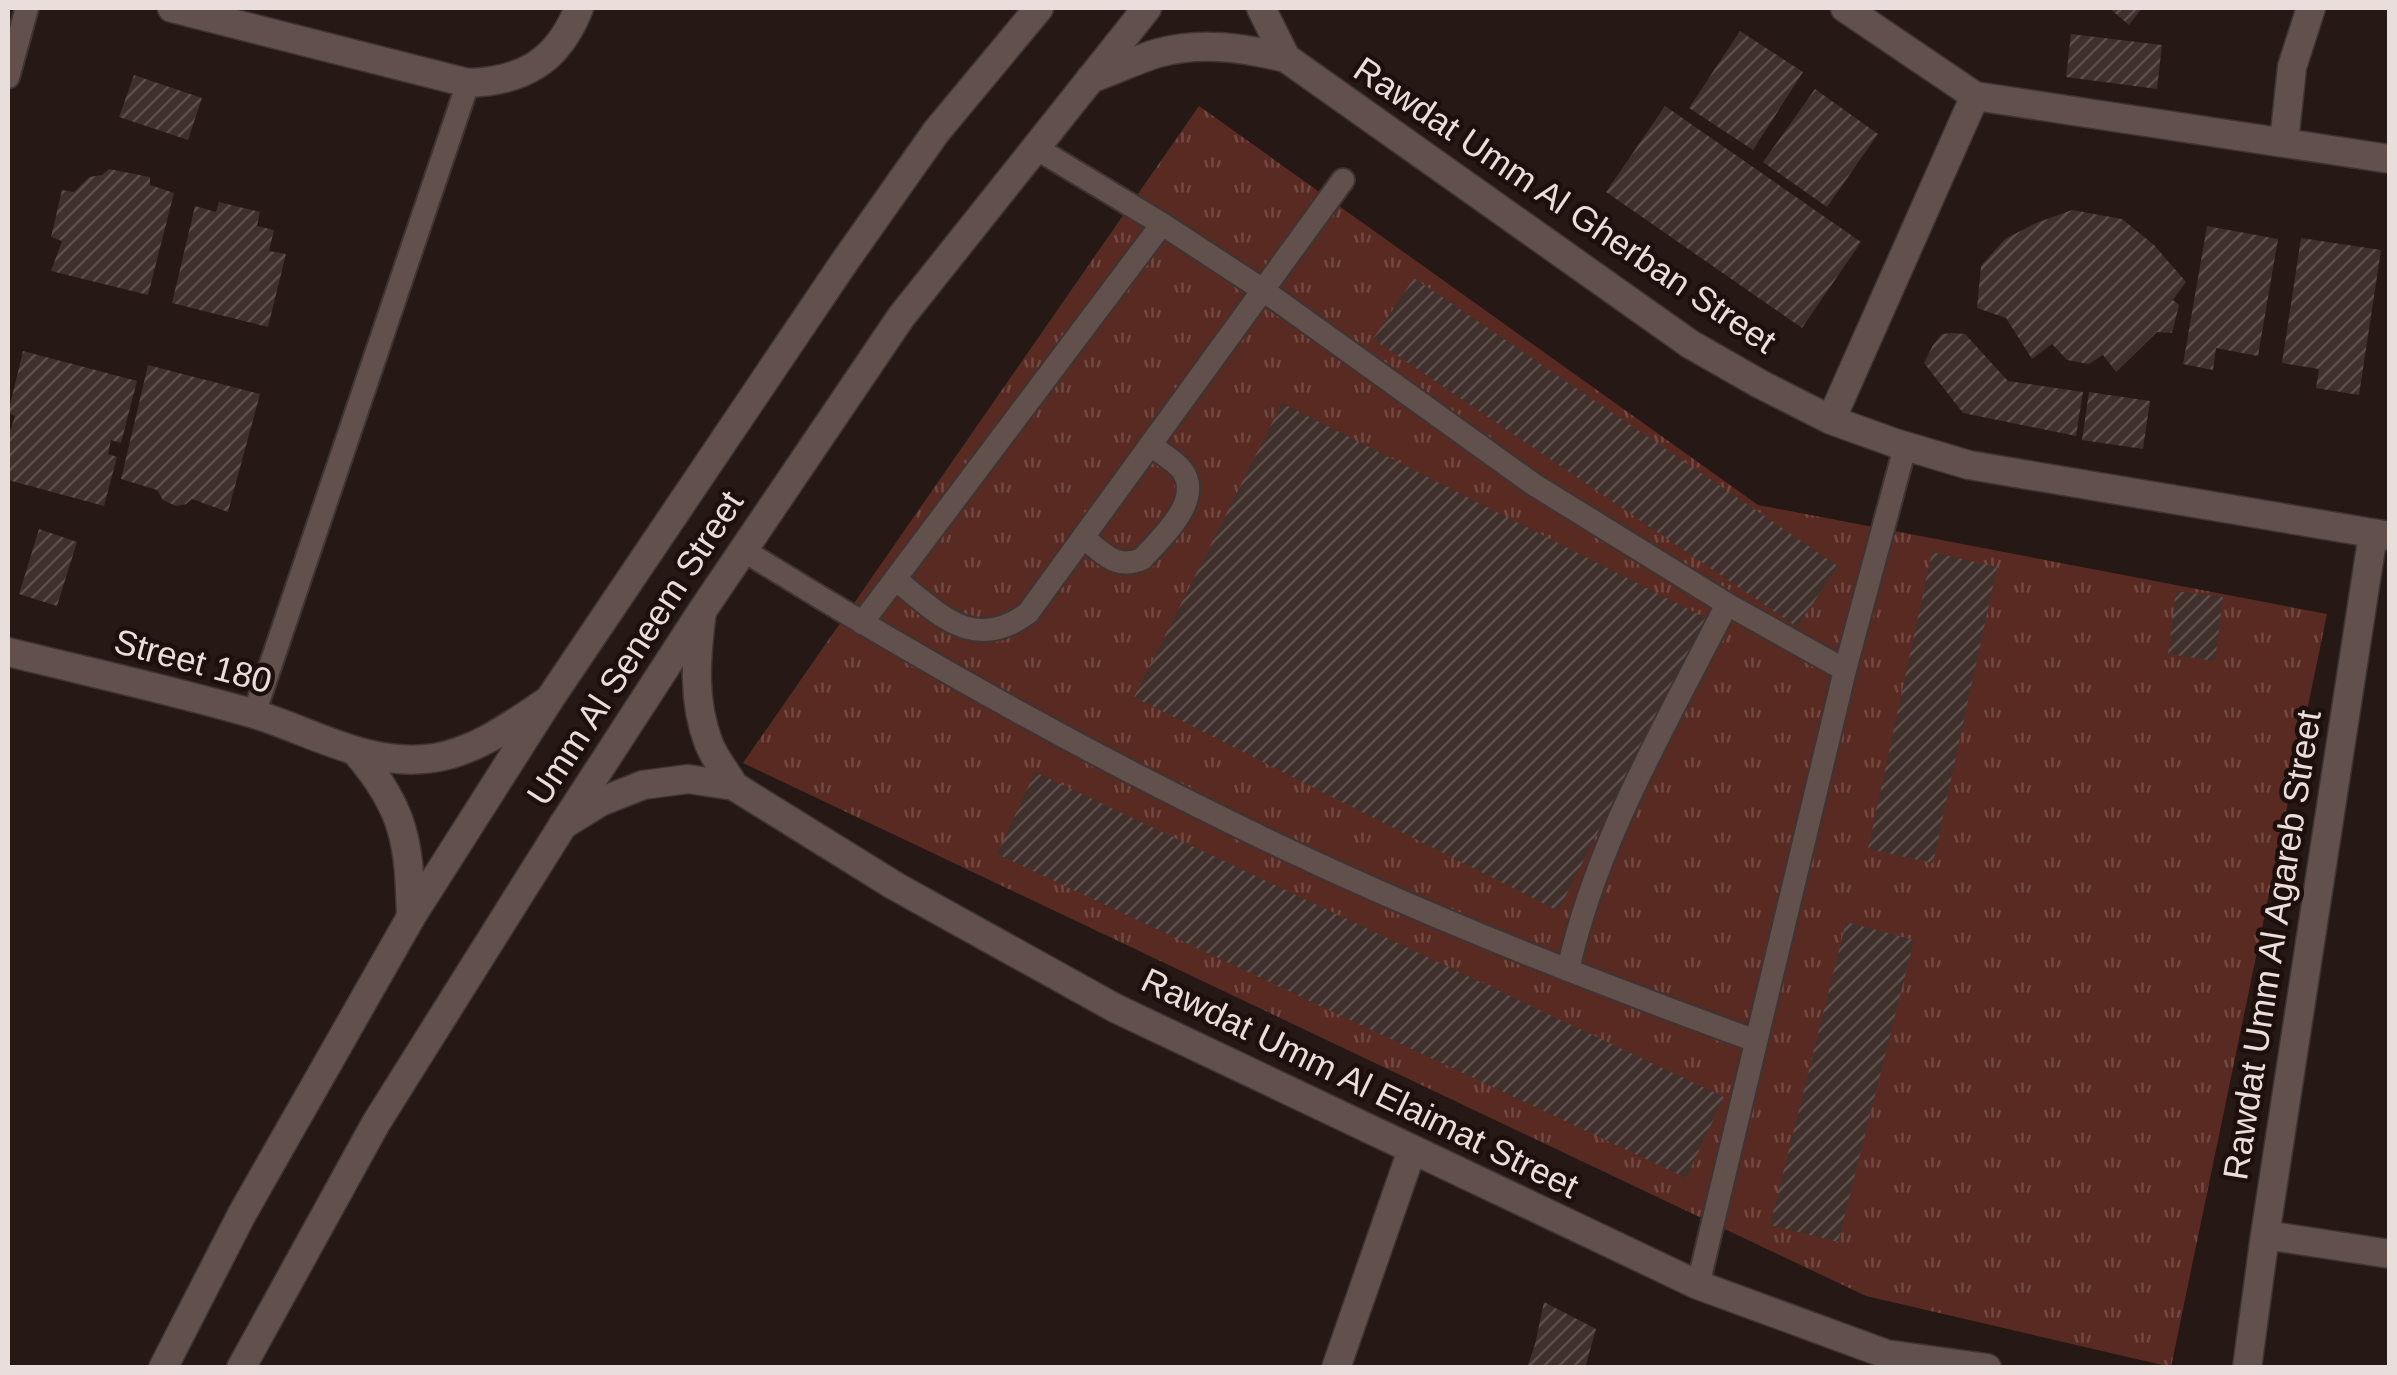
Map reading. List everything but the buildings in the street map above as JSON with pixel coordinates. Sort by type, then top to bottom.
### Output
[{"type":"street","points":[[172,8],[468,82],[494,82],[522,74],[546,59],[565,38],[579,8]]},
{"type":"street","name":"Umm Al Seneem Street","points":[[163,1368],[242,1214],[412,917],[548,700],[879,212],[936,132],[1039,8]]},
{"type":"street","name":"Umm Al Seneem Street","points":[[241,1368],[376,1123],[702,611],[901,317],[1147,8]]},
{"type":"street","name":"Rawdat Umm Al Gherban Street","points":[[1260,8],[1286,58]]},
{"type":"street","points":[[1846,8],[1975,96],[2390,159]]},
{"type":"street","points":[[2284,142],[2292,66],[2311,8]]},
{"type":"street","name":"Rawdat Umm Al Gherban Street","points":[[1090,79],[1159,52],[1202,46],[1244,48],[1286,58],[1690,344],[1832,420],[1969,465],[2381,535]]},
{"type":"street","points":[[1832,420],[1975,96]]},
{"type":"street","name":"Rawdat Umm Al Agareb Street","points":[[2247,1368],[2264,1235],[2381,535]]},
{"type":"street","name":"Rawdat Umm Al Elaimat Street","points":[[702,611],[696,658],[697,702],[710,747],[734,786]]},
{"type":"street","name":"Street 180","points":[[8,652],[254,714],[356,752],[395,760],[434,758],[472,747],[548,700]]},
{"type":"street","points":[[356,752],[378,777],[400,822],[410,871],[412,917]]},
{"type":"street","name":"Rawdat Umm Al Elaimat Street","points":[[563,824],[600,802],[642,785],[688,779],[734,786],[895,886],[1115,1008],[1698,1285],[1885,1361],[1987,1368]]},
{"type":"street","points":[[1336,1368],[1412,1150]]},
{"type":"street","points":[[2264,1235],[2390,1254]]},
{"type":"lane","points":[[8,77],[26,8]]},
{"type":"lane","points":[[254,714],[468,82]]},
{"type":"lane","points":[[1036,148],[1262,290],[1533,484],[1727,604],[1845,670]]},
{"type":"lane","points":[[895,579],[960,627],[996,630],[1014,624],[1028,613],[1342,180]]},
{"type":"lane","points":[[862,624],[1162,224]]},
{"type":"lane","points":[[1083,537],[1114,562],[1133,562],[1142,559],[1181,512],[1187,503],[1188,481],[1176,464],[1150,445]]},
{"type":"lane","points":[[1698,1285],[1845,670],[1905,446]]},
{"type":"lane","points":[[743,550],[999,703],[1218,817],[1492,940],[1756,1041]]},
{"type":"lane","points":[[1568,970],[1580,918],[1602,855],[1727,604]]},
{"type":"green space","points":[[1199,106],[1758,505],[2327,614],[2171,1367],[1866,1296],[743,763]]}]
